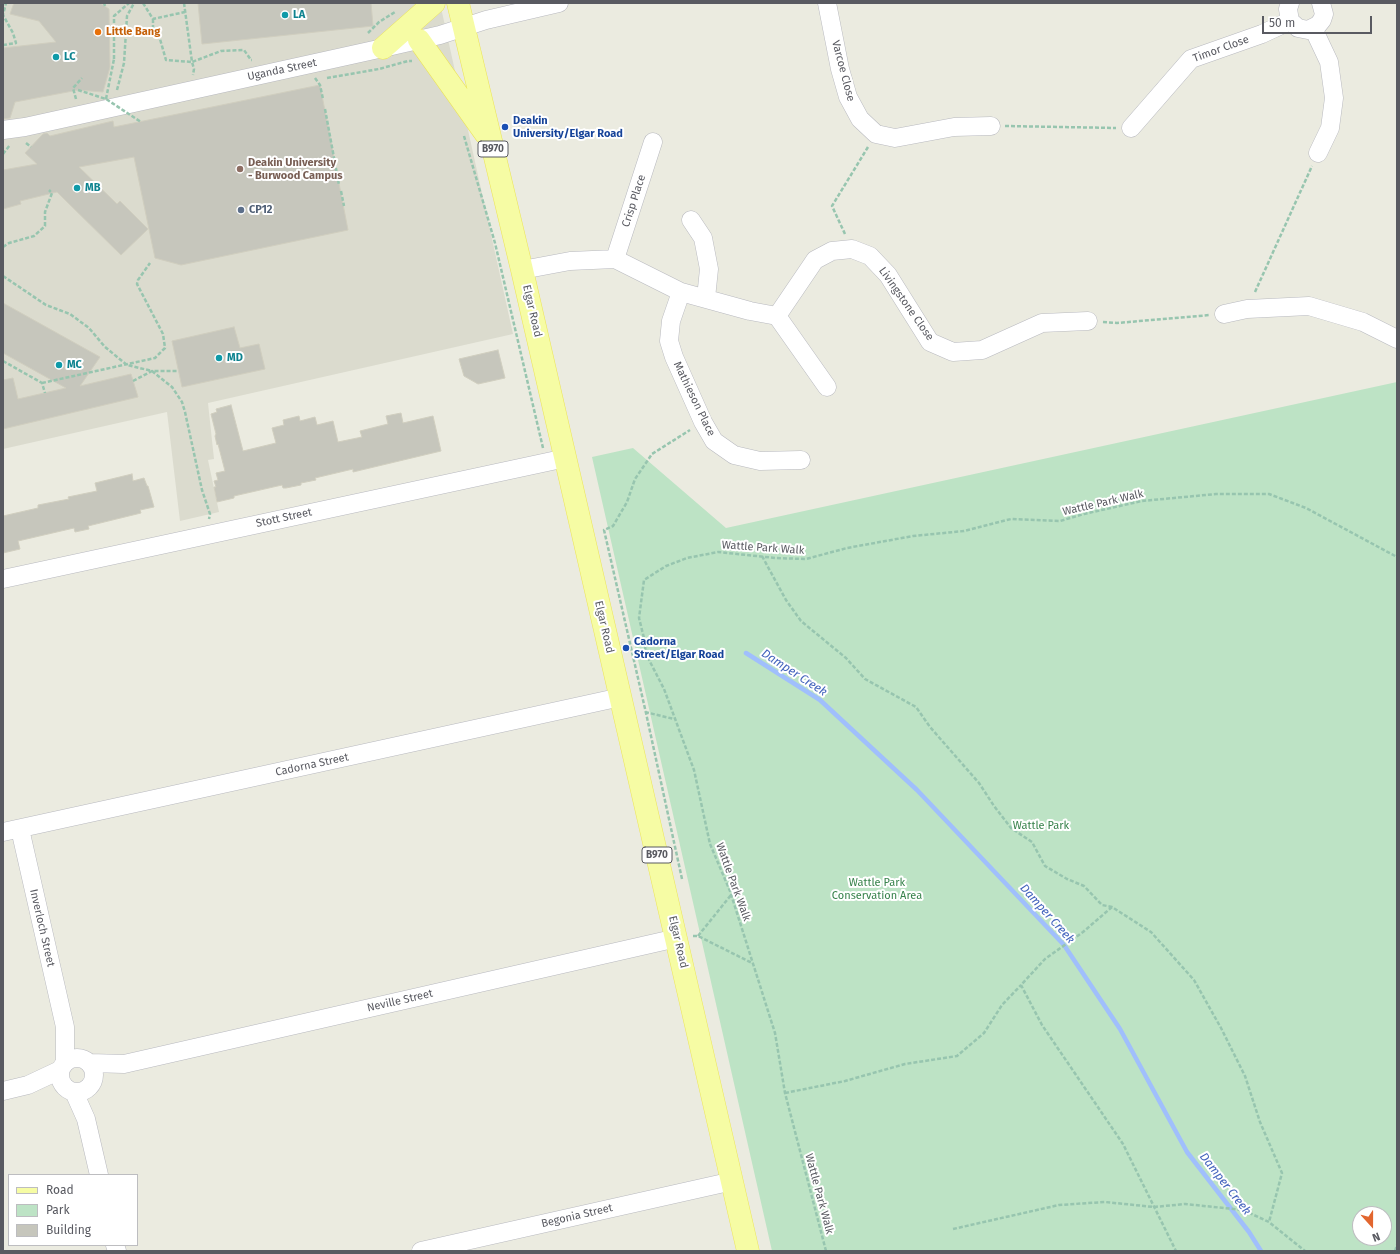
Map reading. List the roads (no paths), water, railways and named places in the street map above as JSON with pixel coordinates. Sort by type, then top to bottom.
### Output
[{"type":"main road","points":[[383,48],[434,3]]},
{"type":"main road","name":"Elgar Road","points":[[458,3],[522,270],[556,460],[622,702],[691,935],[733,1182],[748,1251]]},
{"type":"main road","points":[[419,40],[491,140]]},
{"type":"street","name":"Uganda Street","points":[[3,130],[419,40],[464,28],[486,20],[559,3]]},
{"type":"street","name":"Varcoe Close","points":[[827,3],[840,69],[848,97],[860,119],[876,134],[895,138],[954,127],[991,126]]},
{"type":"street","points":[[1290,3],[1288,10],[1290,21],[1298,28],[1308,30],[1313,28],[1322,20],[1324,14],[1321,3]]},
{"type":"street","name":"Timor Close","points":[[1130,128],[1191,58],[1262,34],[1290,21]]},
{"type":"street","points":[[1313,28],[1329,62],[1334,98],[1330,128],[1318,153]]},
{"type":"street","name":"Crisp Place","points":[[615,259],[653,142]]},
{"type":"street","points":[[691,220],[703,238],[709,269],[706,298]]},
{"type":"street","name":"Livingstone Close","points":[[777,316],[815,260],[832,251],[852,249],[870,256],[888,275],[930,342],[954,352],[982,350],[1042,323],[1088,321]]},
{"type":"street","points":[[522,270],[570,261],[615,259],[681,292],[750,311],[777,316],[827,387]]},
{"type":"street","name":"Mathieson Place","points":[[681,292],[671,321],[669,341],[674,357],[703,422],[714,441],[734,455],[760,461],[801,460]]},
{"type":"street","points":[[1224,314],[1247,309],[1309,306],[1363,322],[1397,339]]},
{"type":"street","name":"Stott Street","points":[[3,579],[556,460]]},
{"type":"street","name":"Cadorna Street","points":[[12,831],[622,702]]},
{"type":"street","name":"Inverloch Street","points":[[12,831],[74,1063]]},
{"type":"street","name":"Neville Street","points":[[3,1091],[28,1085],[74,1063],[124,1064],[691,935]]},
{"type":"street","points":[[74,1063],[94,1072],[80,1087],[60,1079],[74,1063]]},
{"type":"street","name":"Neville Street","points":[[28,1085],[80,1087],[124,1064]]},
{"type":"street","points":[[80,1087],[99,1174]]},
{"type":"street","name":"Begonia Street","points":[[421,1251],[733,1182]]},
{"type":"waterway","name":"Damper Creek","points":[[746,653],[820,700],[917,790],[1064,945],[1120,1029],[1187,1152],[1249,1232],[1261,1251]]},
{"type":"place","name":"LA","points":[[285,15]]},
{"type":"place","name":"Little Bang","points":[[98,32]]},
{"type":"place","name":"LC","points":[[56,57]]},
{"type":"place","name":"Deakin University/Elgar Road","points":[[505,127]]},
{"type":"place","name":"Deakin University - Burwood Campus","points":[[240,169]]},
{"type":"place","name":"MB","points":[[77,188]]},
{"type":"place","name":"CP12","points":[[241,210]]},
{"type":"place","name":"MD","points":[[219,358]]},
{"type":"place","name":"MC","points":[[59,365]]},
{"type":"place","name":"Cadorna Street/Elgar Road","points":[[626,648]]},
{"type":"park label","name":"Wattle Park","points":[[1041,826]]},
{"type":"park label","name":"Wattle Park Conservation Area","points":[[877,889]]}]
